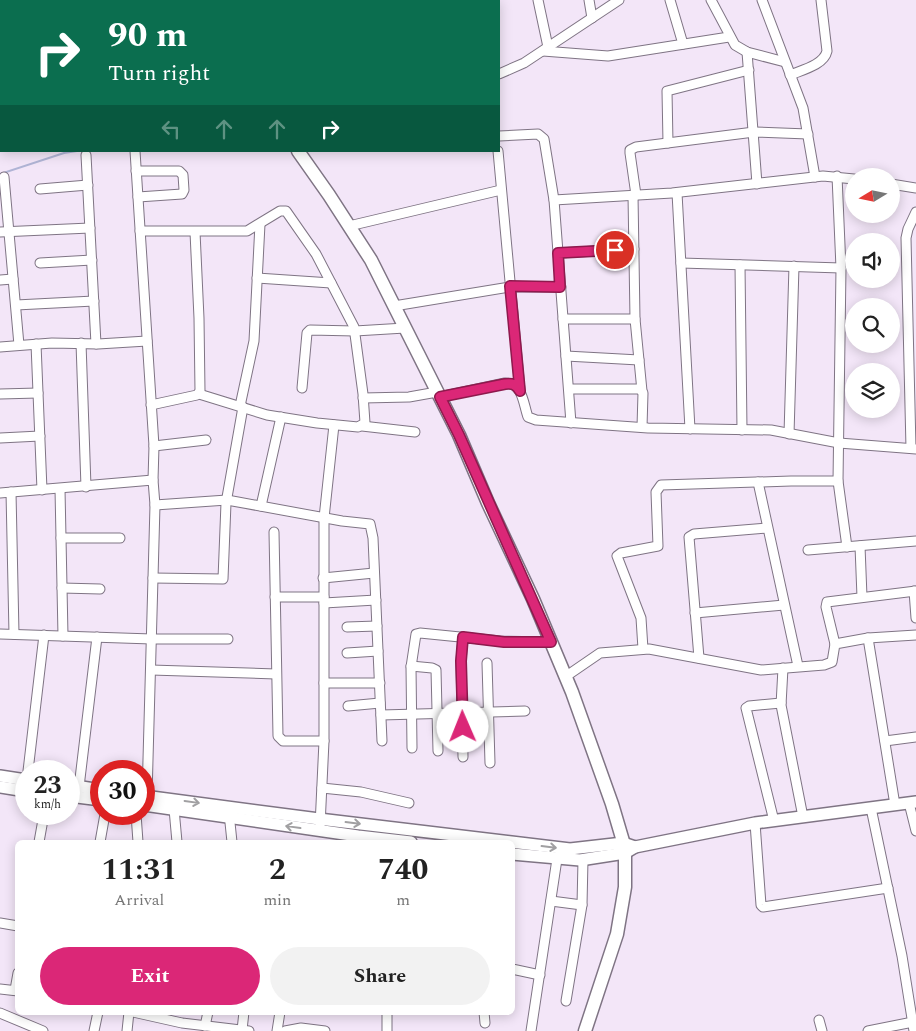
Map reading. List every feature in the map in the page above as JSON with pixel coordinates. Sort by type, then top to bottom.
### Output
[{"type":"highway","points":[[299,152],[371,260],[459,435],[551,642],[600,768],[628,847],[625,887],[617,934],[585,1031]]},
{"type":"main road","points":[[0,776],[15,778]]},
{"type":"main road","points":[[0,787],[15,789]]},
{"type":"main road","points":[[155,801],[320,825],[400,840]]},
{"type":"main road","points":[[155,802],[174,809],[229,812]]},
{"type":"main road","points":[[518,851],[557,859],[583,860],[628,847],[755,824],[913,802]]},
{"type":"main road","points":[[320,825],[476,840]]},
{"type":"main road","points":[[518,851],[628,847]]},
{"type":"street","points":[[538,0],[546,49]]},
{"type":"street","points":[[589,0],[592,18]]},
{"type":"street","points":[[500,72],[524,63],[619,0]]},
{"type":"street","points":[[670,0],[683,44]]},
{"type":"street","points":[[712,0],[729,37],[735,45],[747,52],[785,62]]},
{"type":"street","points":[[762,0],[803,108],[815,177]]},
{"type":"street","points":[[790,75],[817,64],[826,56],[821,0]]},
{"type":"street","points":[[546,49],[608,56],[729,37]]},
{"type":"street","points":[[747,52],[757,184]]},
{"type":"street","points":[[668,143],[667,91],[669,89],[749,70]]},
{"type":"street","points":[[642,428],[642,390],[635,319],[635,195],[630,150],[636,147],[754,132],[808,134]]},
{"type":"street","points":[[500,136],[538,134],[543,137],[554,200],[571,423]]},
{"type":"street","points":[[135,152],[154,446],[153,483],[155,500],[152,639],[147,760]]},
{"type":"street","points":[[498,152],[520,391],[528,417],[531,420],[642,428],[771,430],[839,443],[913,449],[906,238],[916,212]]},
{"type":"street","points":[[86,155],[96,344]]},
{"type":"street","points":[[136,171],[179,171],[183,175],[184,190],[182,194],[138,197]]},
{"type":"street","points":[[837,176],[841,268],[838,481],[848,547]]},
{"type":"street","points":[[4,177],[4,232],[13,279],[20,345]]},
{"type":"street","points":[[554,200],[678,193],[815,177],[845,177]]},
{"type":"street","points":[[40,189],[88,184]]},
{"type":"street","points":[[900,185],[916,188]]},
{"type":"street","points":[[349,226],[501,190]]},
{"type":"street","points":[[678,193],[690,429]]},
{"type":"street","points":[[140,231],[247,231],[280,211],[288,213],[316,254],[355,330],[365,423],[362,426]]},
{"type":"street","points":[[153,578],[223,579],[225,514],[241,407],[254,341],[260,224]]},
{"type":"street","points":[[4,232],[90,228]]},
{"type":"street","points":[[195,232],[200,318],[199,394]]},
{"type":"street","points":[[558,253],[634,249]]},
{"type":"street","points":[[40,263],[92,260]]},
{"type":"street","points":[[681,263],[841,268]]},
{"type":"street","points":[[740,265],[742,430]]},
{"type":"street","points":[[790,434],[794,266]]},
{"type":"street","points":[[257,278],[331,283]]},
{"type":"street","points":[[0,280],[13,279]]},
{"type":"street","points":[[394,306],[510,286],[560,287]]},
{"type":"street","points":[[16,305],[94,302]]},
{"type":"street","points":[[563,319],[635,319]]},
{"type":"street","points":[[302,388],[308,331],[312,329],[405,328]]},
{"type":"street","points":[[0,347],[36,344],[96,344],[147,341]]},
{"type":"street","points":[[81,343],[86,487]]},
{"type":"street","points":[[36,344],[42,490]]},
{"type":"street","points":[[566,356],[639,360]]},
{"type":"street","points":[[363,398],[439,395],[512,383],[520,391]]},
{"type":"street","points":[[568,389],[642,390]]},
{"type":"street","points":[[0,394],[38,393]]},
{"type":"street","points":[[151,405],[199,394],[263,414],[358,427],[415,432]]},
{"type":"street","points":[[261,506],[281,417]]},
{"type":"street","points":[[320,825],[324,741],[324,525],[334,424]]},
{"type":"street","points":[[0,438],[40,436]]},
{"type":"street","points":[[154,446],[206,440]]},
{"type":"street","points":[[643,649],[642,623],[617,556],[621,553],[658,546],[657,489],[661,485],[838,481]]},
{"type":"street","points":[[758,482],[798,666]]},
{"type":"street","points":[[0,493],[42,490],[60,493],[86,487],[153,483]]},
{"type":"street","points":[[11,492],[14,634]]},
{"type":"street","points":[[60,493],[63,636]]},
{"type":"street","points":[[155,500],[227,501],[261,506],[324,525],[342,522],[369,524],[372,527],[382,742]]},
{"type":"street","points":[[699,658],[689,537],[694,534],[767,528]]},
{"type":"street","points":[[274,532],[278,739],[283,741],[324,741]]},
{"type":"street","points":[[61,538],[120,538]]},
{"type":"street","points":[[808,550],[916,541]]},
{"type":"street","points":[[860,546],[862,597]]},
{"type":"street","points":[[324,578],[374,573]]},
{"type":"street","points":[[62,588],[100,589]]},
{"type":"street","points":[[565,677],[600,653],[643,649],[762,670],[828,663],[835,644],[826,604],[830,600],[915,591],[916,618]]},
{"type":"street","points":[[275,597],[324,600],[376,600]]},
{"type":"street","points":[[695,613],[784,605]]},
{"type":"street","points":[[347,627],[377,626]]},
{"type":"street","points":[[0,634],[152,639],[228,639]]},
{"type":"street","points":[[412,748],[411,666],[416,634],[504,642],[551,642]]},
{"type":"street","points":[[835,644],[868,638],[916,634]]},
{"type":"street","points":[[29,760],[44,635]]},
{"type":"street","points":[[78,760],[97,637]]},
{"type":"street","points":[[463,637],[461,658],[463,757]]},
{"type":"street","points":[[868,638],[895,805]]},
{"type":"street","points":[[347,653],[378,651]]},
{"type":"street","points":[[487,664],[490,763]]},
{"type":"street","points":[[411,666],[436,670],[438,751]]},
{"type":"street","points":[[783,668],[781,703],[803,817]]},
{"type":"street","points":[[151,670],[276,674]]},
{"type":"street","points":[[324,683],[380,683]]},
{"type":"street","points":[[348,706],[380,703]]},
{"type":"street","points":[[774,821],[746,710],[749,706],[781,703]]},
{"type":"street","points":[[381,715],[525,711]]},
{"type":"street","points":[[885,741],[916,737]]},
{"type":"street","points":[[322,788],[361,792],[409,804]]},
{"type":"street","points":[[913,802],[916,831]]},
{"type":"street","points":[[868,1031],[913,1027],[888,888],[871,808]]},
{"type":"street","points":[[174,809],[177,840]]},
{"type":"street","points":[[229,812],[232,840]]},
{"type":"street","points":[[755,824],[761,905],[763,907],[888,888]]},
{"type":"street","points":[[39,840],[42,825]]},
{"type":"street","points":[[100,840],[103,825]]},
{"type":"street","points":[[137,825],[138,840]]},
{"type":"street","points":[[531,1031],[557,859]]},
{"type":"street","points":[[566,1002],[582,905],[583,860]]},
{"type":"street","points":[[551,901],[582,905]]},
{"type":"street","points":[[0,924],[15,926]]},
{"type":"street","points":[[515,970],[540,974]]},
{"type":"street","points":[[906,982],[916,982]]},
{"type":"street","points":[[0,988],[15,990]]},
{"type":"street","points":[[0,1013],[40,1030]]},
{"type":"street","points":[[94,1031],[97,1015]]},
{"type":"street","points":[[127,1031],[130,1015]]},
{"type":"street","points":[[145,1015],[209,1028],[246,1030],[244,1015]]},
{"type":"street","points":[[208,1015],[209,1028]]},
{"type":"street","points":[[278,1031],[280,1015]]},
{"type":"street","points":[[387,1015],[387,1031]]},
{"type":"street","points":[[484,1015],[485,1023]]},
{"type":"street","points":[[819,1020],[822,1031]]},
{"type":"street","points":[[285,1031],[300,1028],[325,1031]]},
{"type":"waterway","points":[[0,174],[70,152]]},
{"type":"route","points":[[463,727],[461,661],[463,637],[504,642],[551,642],[459,435],[440,397],[512,383],[520,391],[510,286],[560,287],[558,253],[615,250]]}]
